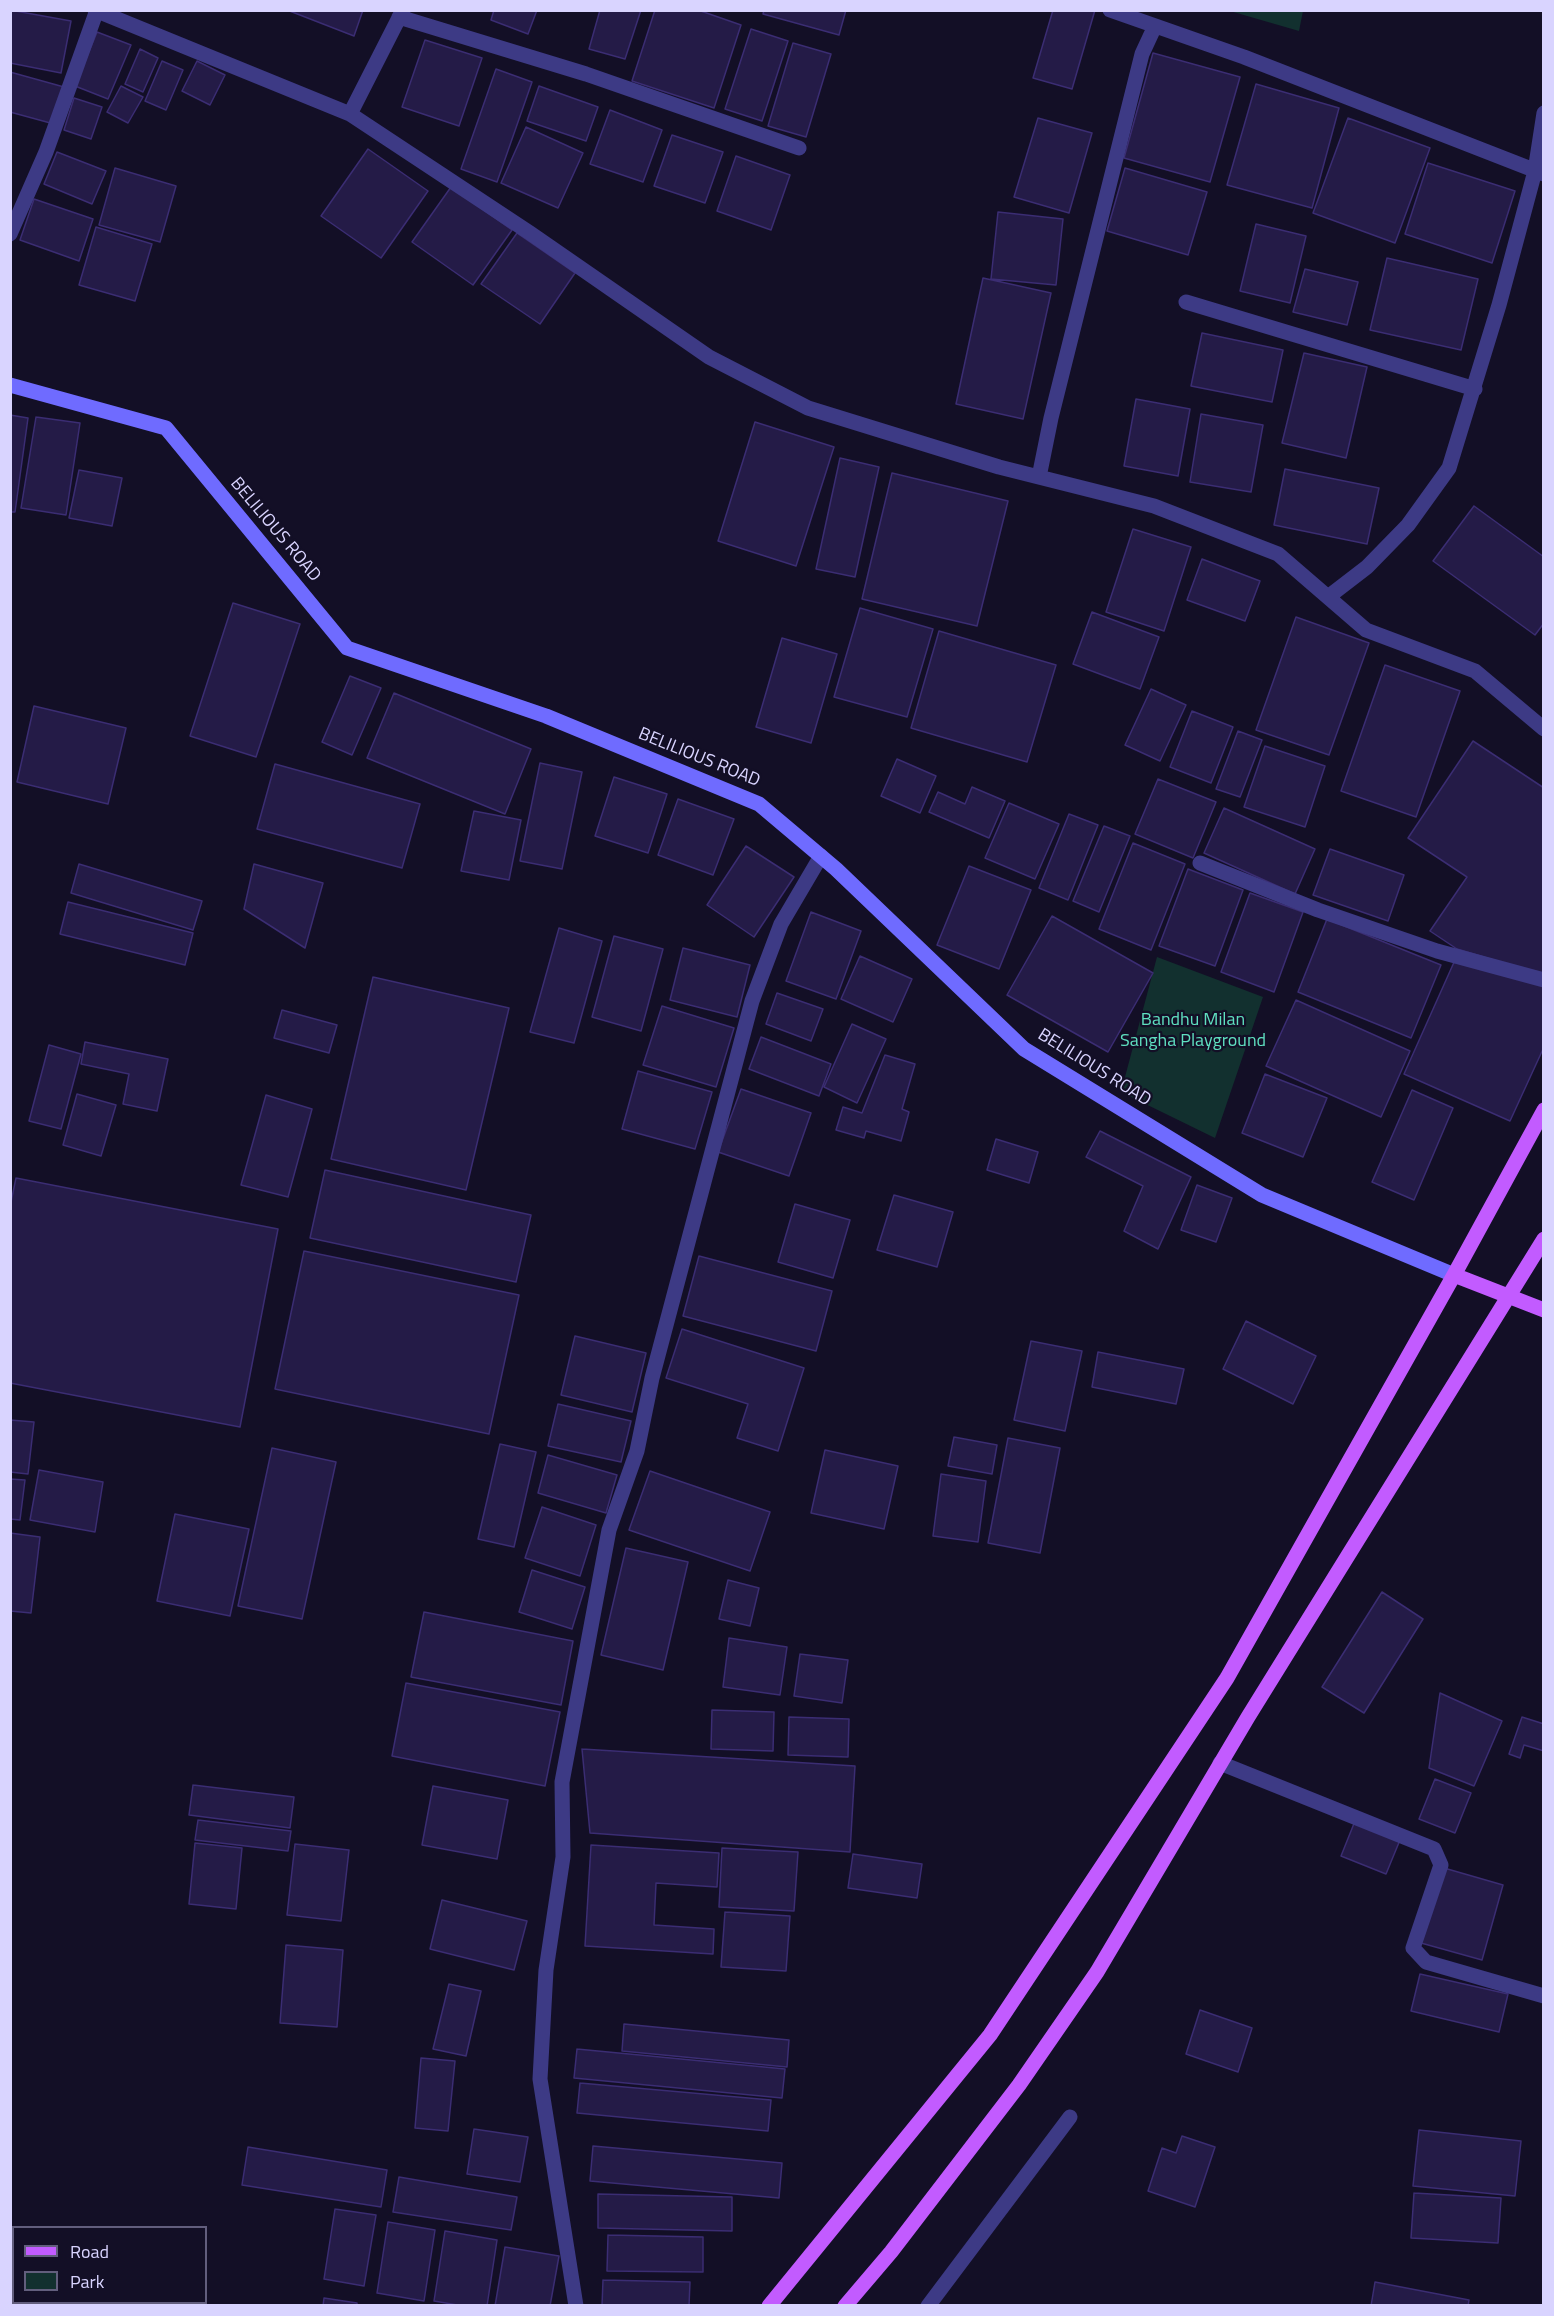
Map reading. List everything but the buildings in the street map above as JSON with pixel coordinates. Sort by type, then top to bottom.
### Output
[{"type":"main road","name":"BELILIOUS ROAD","points":[[10,385],[166,428],[348,648],[546,716],[759,804],[821,856],[1024,1049],[1262,1195],[1454,1275]]},
{"type":"main road","points":[[770,2306],[990,2035],[1227,1678],[1454,1275],[1544,1110]]},
{"type":"main road","points":[[845,2306],[891,2252],[1019,2085],[1097,1972],[1220,1763],[1544,1239]]},
{"type":"main road","points":[[1454,1275],[1544,1310]]},
{"type":"street","points":[[1110,10],[1244,57],[1539,173]]},
{"type":"street","points":[[10,234],[46,152],[97,11],[350,114],[530,233],[709,357],[808,408],[1039,477],[1154,506],[1278,554],[1366,630],[1475,671],[1544,729]]},
{"type":"street","points":[[350,114],[401,14],[586,74],[799,148]]},
{"type":"street","points":[[1039,477],[1051,418],[1142,54],[1155,26]]},
{"type":"street","points":[[1328,597],[1367,567],[1408,525],[1449,468],[1475,389],[1539,173],[1544,113]]},
{"type":"street","points":[[1186,302],[1475,389]]},
{"type":"street","points":[[576,2306],[540,2079],[546,1970],[563,1857],[562,1782],[609,1530],[637,1451],[652,1378],[752,1001],[781,924],[821,856]]},
{"type":"street","points":[[1200,863],[1318,910],[1437,951],[1544,980]]},
{"type":"street","points":[[1220,1763],[1434,1849],[1441,1865],[1413,1948],[1426,1962],[1544,1996]]},
{"type":"street","points":[[928,2306],[1070,2117]]},
{"type":"street","points":[[166,2304],[183,2306]]},
{"type":"green space","points":[[1303,10],[1299,31],[1230,11]]},
{"type":"green space","name":"Bandhu Milan Sangha Playground","points":[[1157,957],[1263,997],[1215,1138],[1121,1092]]}]
